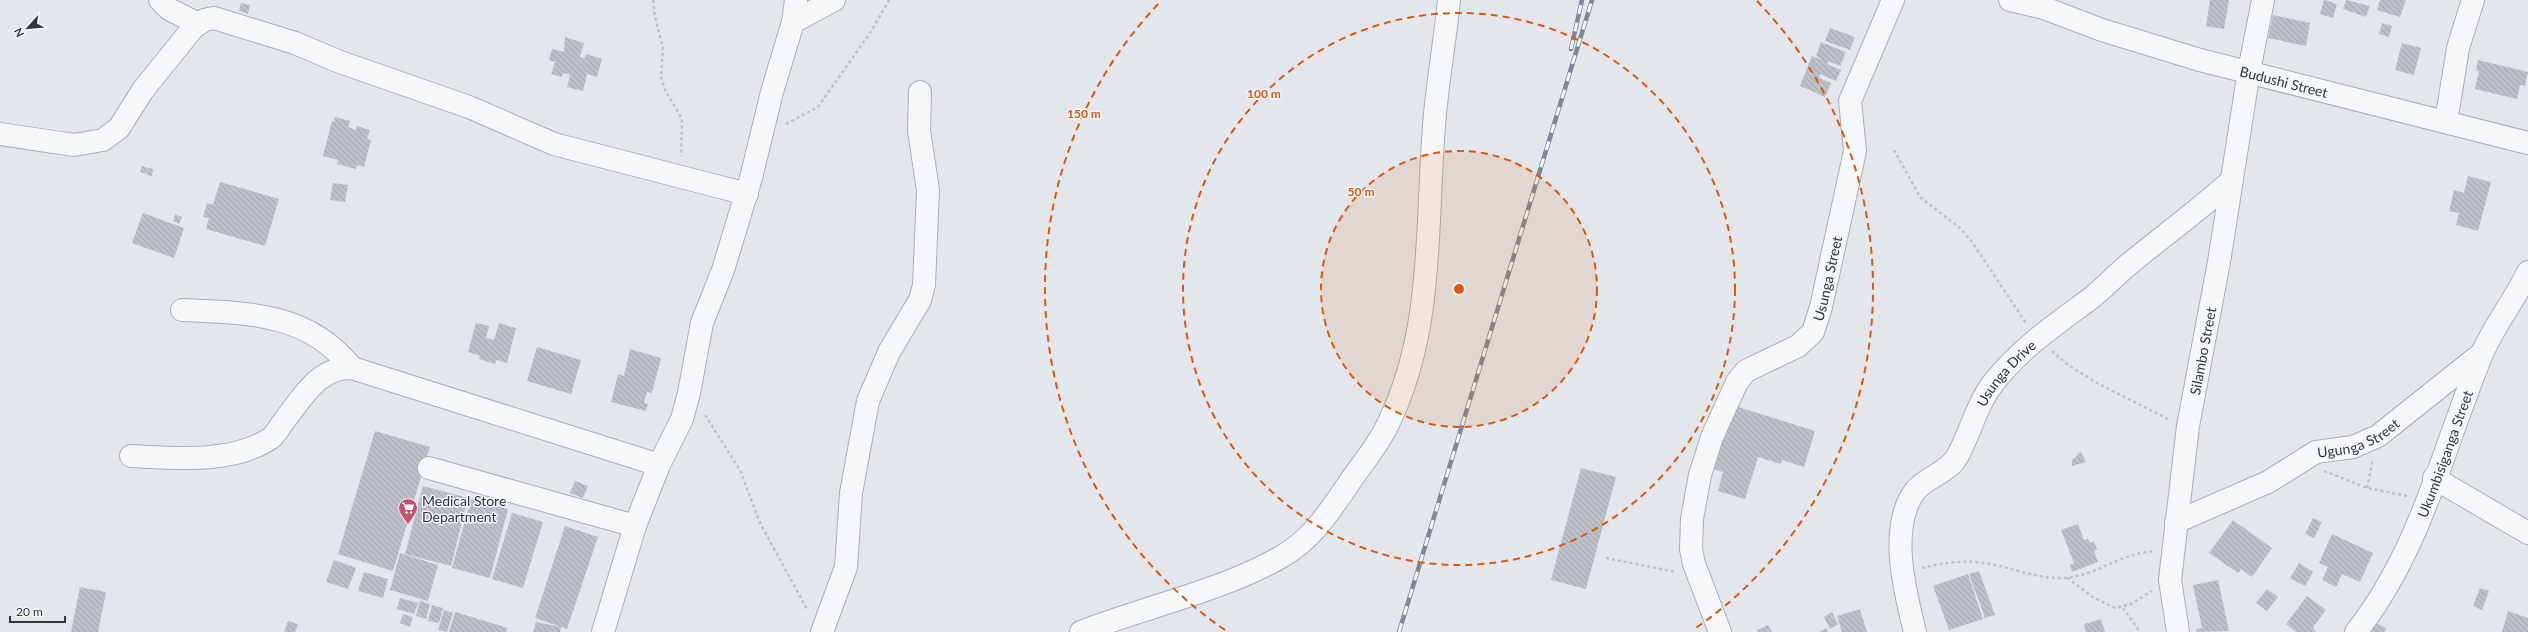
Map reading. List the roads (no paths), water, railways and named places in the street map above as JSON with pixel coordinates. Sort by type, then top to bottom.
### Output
[{"type":"street","points":[[160,0],[169,9],[198,24]]},
{"type":"street","points":[[603,632],[635,526],[659,464],[682,419],[689,393],[702,323],[723,270],[747,194],[772,92],[793,22],[796,0]]},
{"type":"street","points":[[793,22],[834,0]]},
{"type":"street","points":[[1081,632],[1235,579],[1287,553],[1306,540],[1324,520],[1388,426],[1404,385],[1420,331],[1424,302],[1434,125],[1449,0]]},
{"type":"street","name":"Usunga Street","points":[[1720,632],[1699,579],[1691,549],[1692,519],[1700,474],[1712,437],[1729,396],[1746,371],[1798,346],[1813,332],[1821,307],[1855,151],[1850,101],[1893,0]]},
{"type":"street","name":"Budushi Street","points":[[2010,0],[2044,4],[2158,48],[2200,60],[2249,71],[2528,143]]},
{"type":"street","name":"Silambo Street","points":[[2178,632],[2170,580],[2172,552],[2188,426],[2219,262],[2249,71],[2263,0]]},
{"type":"street","points":[[2446,122],[2458,48],[2473,0]]},
{"type":"street","points":[[0,134],[74,146],[103,140],[119,128],[143,90],[198,24],[214,18],[295,43],[340,62],[470,107],[554,144],[686,176],[747,194]]},
{"type":"street","points":[[816,625],[846,567],[851,493],[868,401],[889,352],[920,300],[924,285],[928,190],[919,131],[920,92]]},
{"type":"street","name":"Usunga Drive","points":[[1915,632],[1902,574],[1903,527],[1910,499],[1923,483],[1952,464],[1984,396],[1995,381],[2038,337],[2091,298],[2129,264],[2187,220],[2231,181]]},
{"type":"street","name":"Ukumbisiganga Street","points":[[2356,632],[2375,609],[2393,578],[2420,522],[2431,488],[2483,352],[2528,272]]},
{"type":"street","points":[[182,310],[222,312],[285,320],[319,335],[341,354],[352,368]]},
{"type":"street","name":"Ugunga Street","points":[[2176,522],[2268,482],[2316,452],[2353,447],[2372,439],[2483,352]]},
{"type":"street","points":[[131,456],[170,458],[222,455],[257,445],[272,437],[312,385],[326,373],[340,367],[352,368],[659,464]]},
{"type":"street","points":[[429,468],[635,526]]},
{"type":"street","points":[[2431,488],[2528,533]]},
{"type":"railway","points":[[1571,49],[1582,0]]},
{"type":"railway","points":[[1399,632],[1592,0]]},
{"type":"place","name":"Medical Store Department","points":[[408,525]]}]
